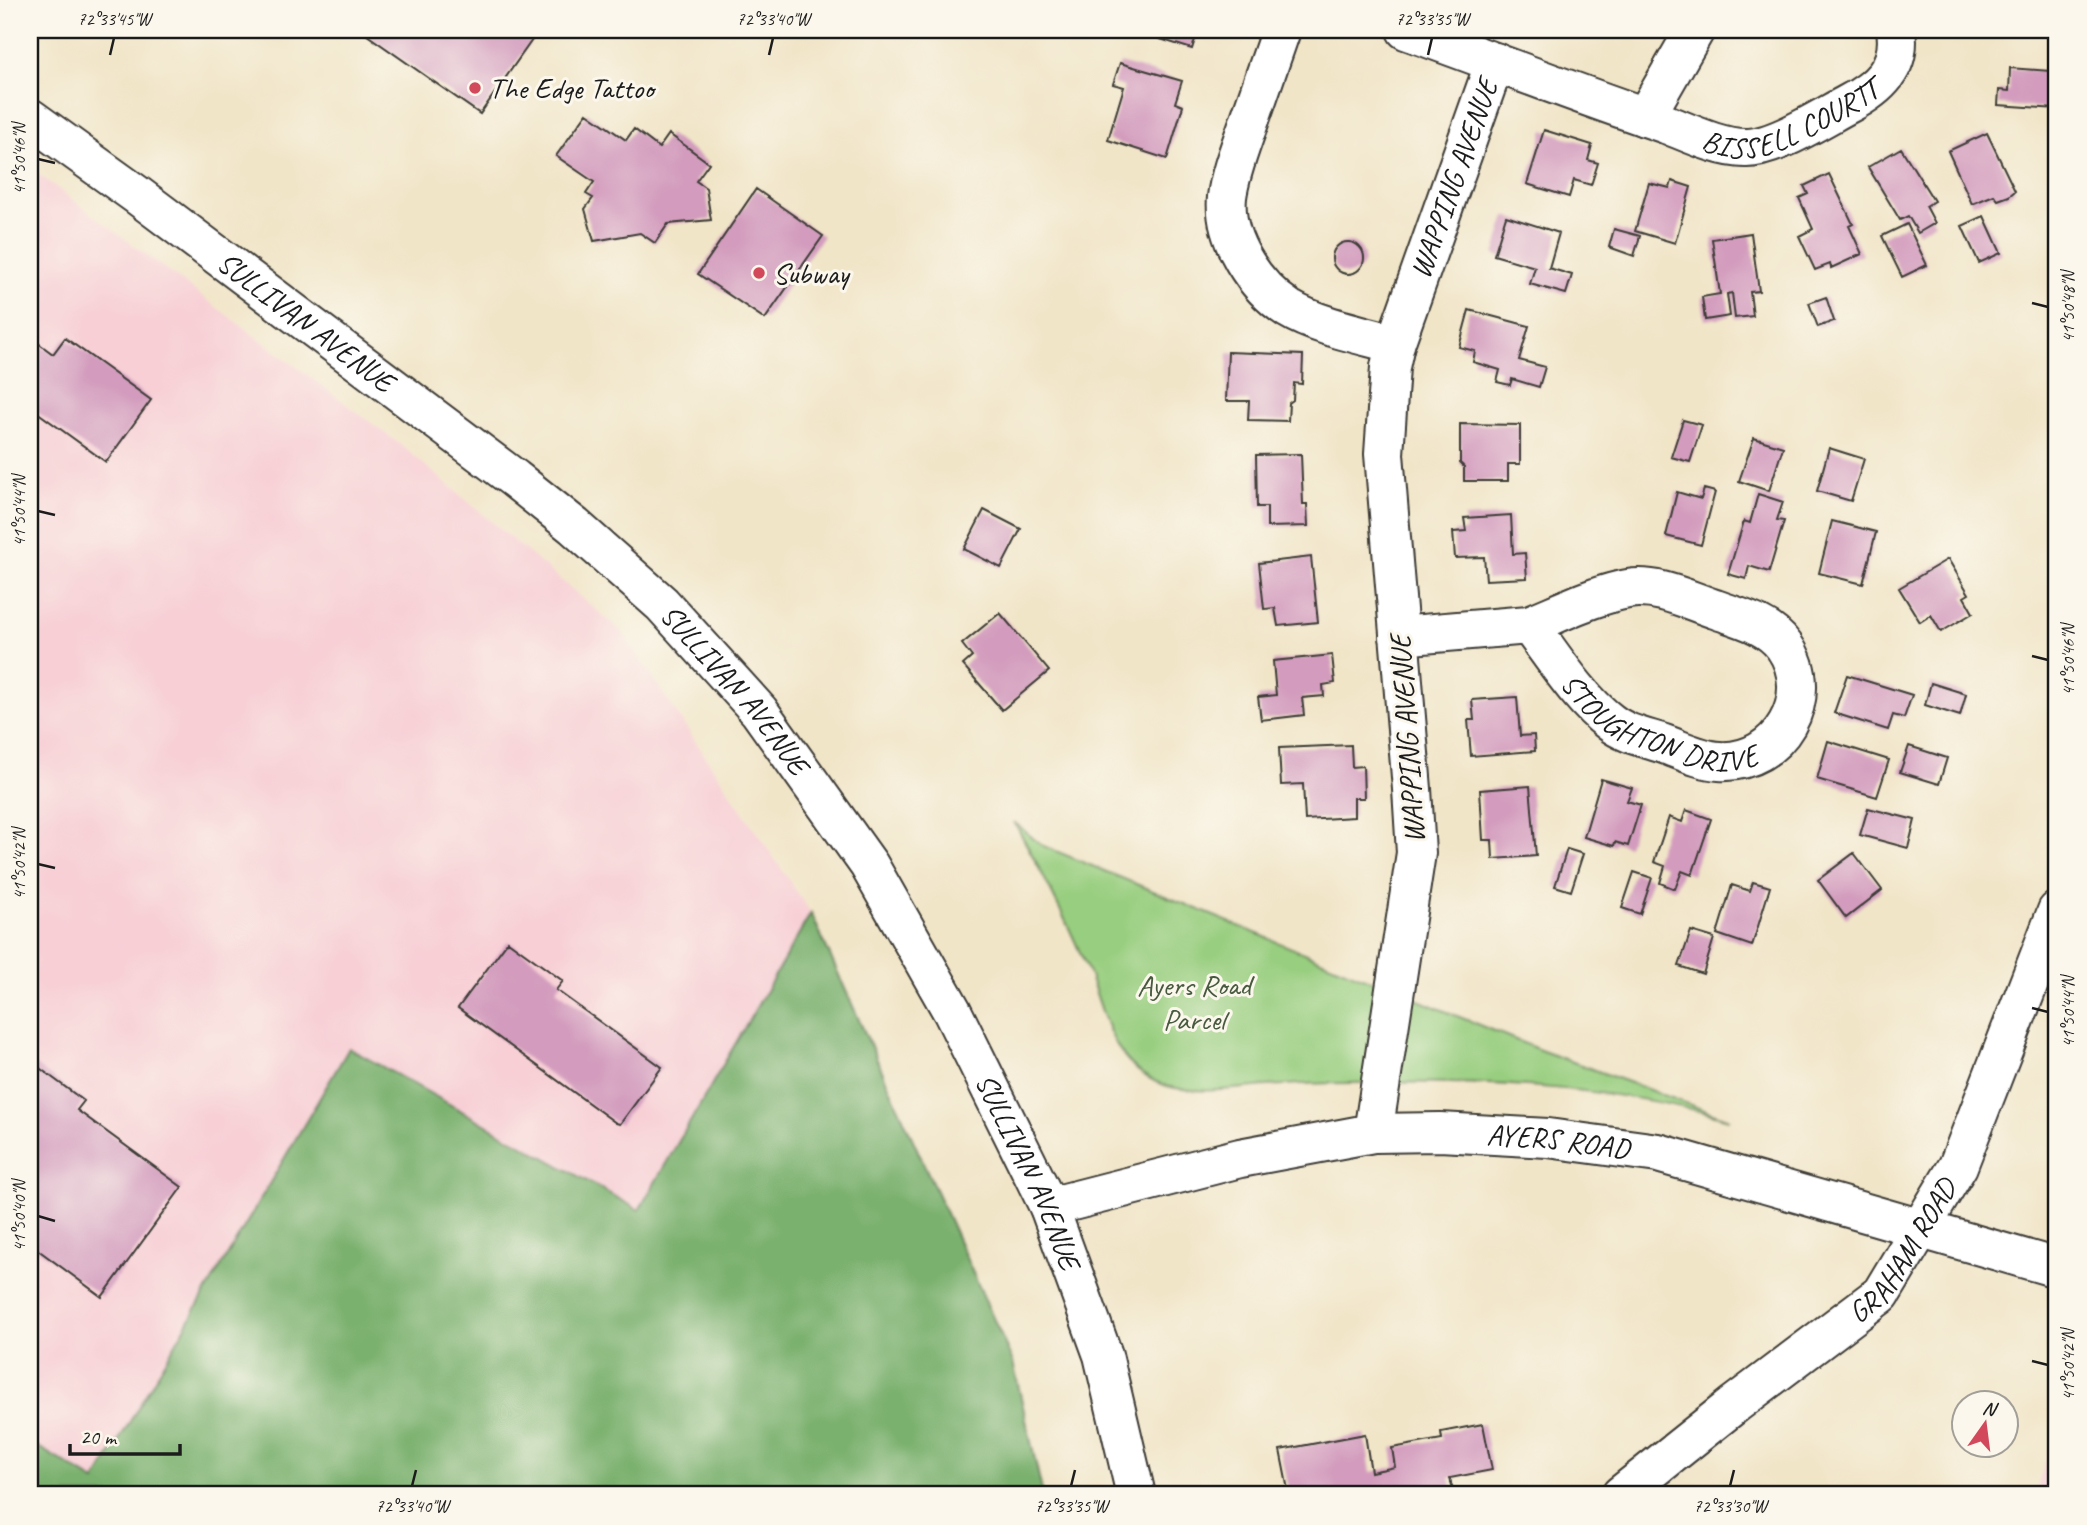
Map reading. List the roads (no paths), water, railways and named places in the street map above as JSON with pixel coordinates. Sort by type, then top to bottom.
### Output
[{"type":"street","points":[[1281,30],[1236,159],[1227,196],[1227,210],[1235,240],[1255,277],[1289,309],[1395,344]]},
{"type":"street","name":"WAPPING AVENUE","points":[[1373,1133],[1416,853],[1384,454],[1390,367],[1395,344],[1495,62],[1406,30]]},
{"type":"street","name":"BISSELL COURTT","points":[[1645,117],[1695,30]]},
{"type":"street","name":"BISSELL COURTT","points":[[1495,62],[1645,117],[1731,146],[1748,148],[1764,145],[1869,93],[1881,82],[1890,68],[1896,52],[1896,30]]},
{"type":"street","name":"SULLIVAN AVENUE","points":[[30,118],[138,195],[515,479],[573,526],[662,604],[759,711],[869,864],[952,1011],[1049,1207],[1103,1354],[1136,1495]]},
{"type":"street","name":"STOUGHTON DRIVE","points":[[1399,636],[1529,625],[1614,592],[1631,588],[1650,589],[1670,593],[1756,624],[1771,633],[1783,646],[1794,670],[1797,697],[1793,714],[1784,731],[1772,744],[1737,760],[1718,761],[1626,732],[1611,723],[1587,701],[1529,625]]},
{"type":"street","name":"GRAHAM ROAD","points":[[1621,1495],[1735,1404],[1881,1294],[1922,1230],[1958,1166],[2057,911]]},
{"type":"street","name":"AYERS ROAD","points":[[1049,1207],[1240,1158],[1373,1133],[1440,1132],[1548,1138],[1658,1153],[2057,1268]]},
{"type":"place","name":"The Edge Tattoo","points":[[475,88]]},
{"type":"place","name":"Subway","points":[[759,273]]},
{"type":"park label","name":"Ayers Road Parcel","points":[[1194,1002]]}]
